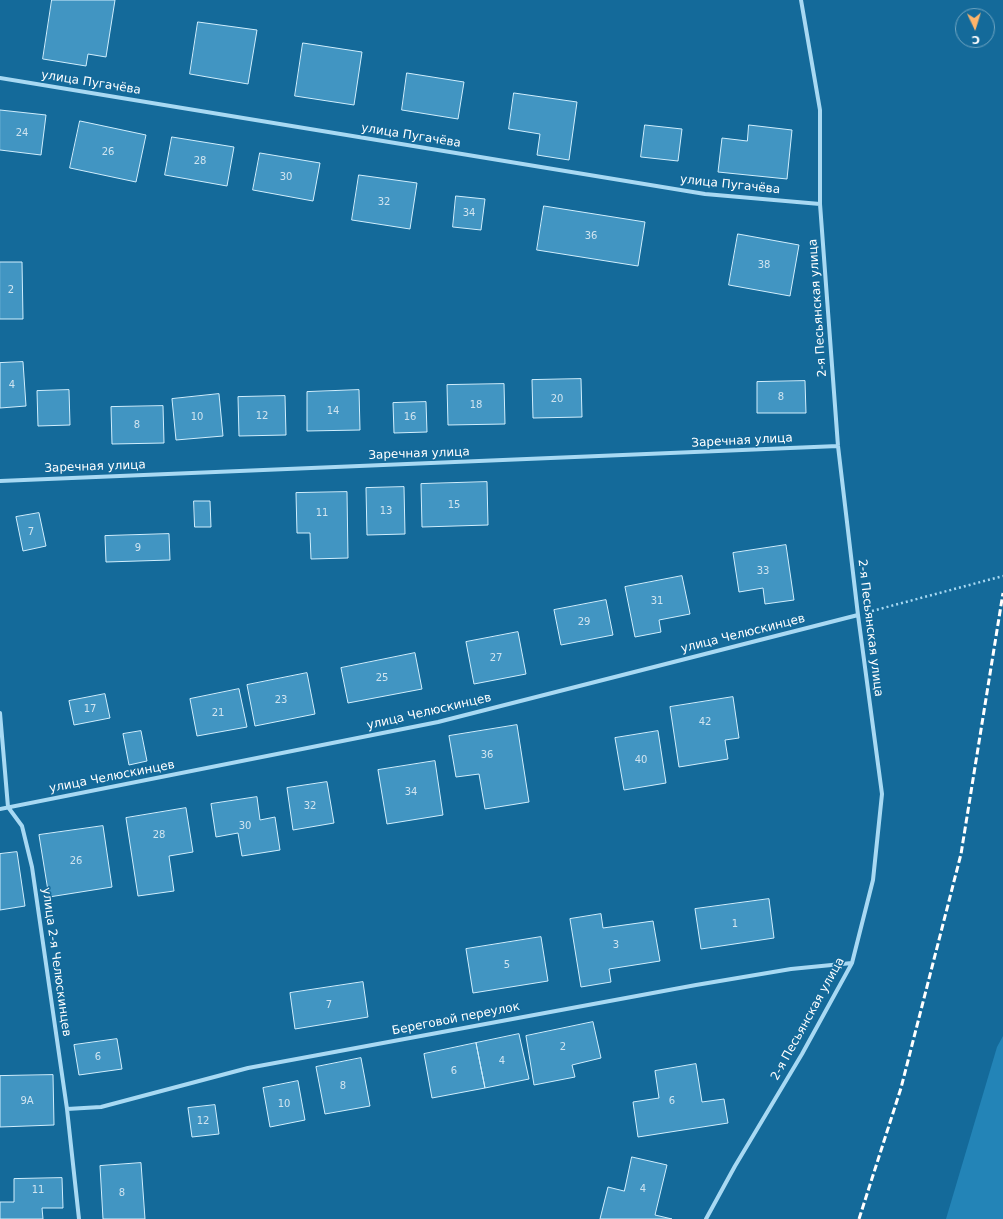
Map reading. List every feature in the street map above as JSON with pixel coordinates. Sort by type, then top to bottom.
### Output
[{"type":"street","name":"2-я Песьянская улица","points":[[706,1219],[735,1166],[802,1054],[852,963],[873,880],[882,794],[858,615],[838,446],[820,204],[820,110],[801,0]]},
{"type":"street","name":"улица Пугачёва","points":[[0,78],[706,194],[820,204]]},
{"type":"street","name":"Заречная улица","points":[[0,481],[838,446]]},
{"type":"street","name":"улица Челюскинцев","points":[[0,809],[438,722],[858,615]]},
{"type":"street","points":[[0,713],[8,807]]},
{"type":"street","name":"улица 2-я Челюскинцев","points":[[8,807],[22,826],[32,867],[67,1109],[79,1219]]},
{"type":"street","name":"Береговой переулок","points":[[67,1109],[101,1107],[256,1066],[696,984],[791,969],[852,963]]},
{"type":"path","points":[[858,615],[1003,576]]},
{"type":"shaded area","points":[[1003,1036],[1003,1219],[946,1219],[997,1047]]},
{"type":"building","points":[[52,0],[115,0],[106,57],[88,54],[86,66],[43,59]]},
{"type":"building","points":[[198,22],[257,30],[248,84],[190,74]]},
{"type":"building","points":[[303,43],[362,52],[354,105],[295,96]]},
{"type":"building","points":[[407,73],[464,82],[458,119],[402,110]]},
{"type":"building","points":[[514,93],[577,102],[569,160],[537,155],[540,134],[509,129]]},
{"type":"building","points":[[0,110],[46,115],[41,155],[0,150]]},
{"type":"building","points":[[80,121],[146,135],[136,182],[70,168]]},
{"type":"building","points":[[645,125],[682,129],[678,161],[641,157]]},
{"type":"building","points":[[749,125],[792,130],[787,179],[718,172],[722,138],[747,141]]},
{"type":"building","points":[[172,137],[234,147],[227,186],[165,175]]},
{"type":"building","points":[[260,153],[320,163],[313,201],[253,190]]},
{"type":"building","points":[[359,175],[417,183],[410,229],[352,220]]},
{"type":"building","points":[[456,196],[485,199],[481,230],[453,227]]},
{"type":"building","points":[[544,206],[645,222],[638,266],[537,250]]},
{"type":"building","points":[[738,234],[799,245],[790,296],[729,285]]},
{"type":"building","points":[[0,262],[22,262],[23,319],[0,319]]},
{"type":"building","points":[[23,362],[26,406],[0,408],[0,363]]},
{"type":"building","points":[[581,379],[582,417],[533,418],[532,380]]},
{"type":"building","points":[[805,381],[806,413],[757,413],[757,382]]},
{"type":"building","points":[[504,384],[505,424],[448,425],[447,385]]},
{"type":"building","points":[[69,390],[70,425],[38,426],[37,391]]},
{"type":"building","points":[[359,390],[360,430],[307,431],[307,392]]},
{"type":"building","points":[[219,394],[223,436],[176,440],[172,399]]},
{"type":"building","points":[[285,396],[286,435],[239,436],[238,397]]},
{"type":"building","points":[[426,402],[427,432],[394,433],[393,403]]},
{"type":"building","points":[[163,406],[164,443],[112,444],[111,407]]},
{"type":"building","points":[[487,482],[488,525],[422,527],[421,484]]},
{"type":"building","points":[[404,487],[405,534],[367,535],[366,488]]},
{"type":"building","points":[[347,492],[348,558],[311,559],[310,533],[297,533],[296,493]]},
{"type":"building","points":[[194,501],[210,501],[211,527],[195,527]]},
{"type":"building","points":[[39,513],[46,546],[23,551],[16,517]]},
{"type":"building","points":[[169,534],[170,560],[106,562],[105,536]]},
{"type":"building","points":[[786,545],[794,600],[765,604],[763,588],[739,592],[733,553]]},
{"type":"building","points":[[682,576],[690,614],[659,620],[661,632],[635,637],[625,587]]},
{"type":"building","points":[[606,600],[613,635],[561,645],[554,610]]},
{"type":"building","points":[[518,632],[526,674],[474,684],[466,642]]},
{"type":"building","points":[[415,653],[422,689],[348,703],[341,668]]},
{"type":"building","points":[[307,673],[315,714],[255,726],[247,685]]},
{"type":"building","points":[[239,689],[247,727],[197,736],[190,699]]},
{"type":"building","points":[[105,694],[110,718],[74,725],[69,701]]},
{"type":"building","points":[[733,697],[739,738],[725,740],[728,759],[679,767],[670,707]]},
{"type":"building","points":[[517,725],[529,802],[485,809],[479,774],[456,777],[449,736]]},
{"type":"building","points":[[141,731],[147,761],[129,765],[123,734]]},
{"type":"building","points":[[658,731],[666,783],[624,790],[615,738]]},
{"type":"building","points":[[435,761],[443,815],[387,824],[378,770]]},
{"type":"building","points":[[327,782],[334,823],[293,830],[287,788]]},
{"type":"building","points":[[257,797],[260,820],[275,817],[280,850],[242,856],[238,833],[216,837],[211,804]]},
{"type":"building","points":[[186,808],[193,852],[169,856],[174,891],[138,896],[126,818]]},
{"type":"building","points":[[103,826],[112,887],[49,897],[39,835]]},
{"type":"building","points":[[17,852],[25,906],[0,910],[0,854]]},
{"type":"building","points":[[769,899],[774,938],[701,949],[695,909]]},
{"type":"building","points":[[601,914],[603,928],[653,921],[660,961],[609,969],[611,982],[581,987],[570,919]]},
{"type":"building","points":[[541,937],[548,981],[473,993],[466,949]]},
{"type":"building","points":[[363,982],[368,1017],[295,1029],[290,993]]},
{"type":"building","points":[[593,1022],[601,1058],[572,1065],[575,1077],[534,1085],[526,1036]]},
{"type":"building","points":[[519,1034],[529,1079],[485,1088],[476,1043]]},
{"type":"building","points":[[117,1039],[122,1069],[79,1075],[74,1045]]},
{"type":"building","points":[[476,1043],[485,1088],[432,1098],[424,1054]]},
{"type":"building","points":[[361,1058],[370,1106],[325,1114],[316,1067]]},
{"type":"building","points":[[696,1064],[702,1102],[724,1099],[728,1123],[638,1137],[633,1102],[659,1098],[655,1071]]},
{"type":"building","points":[[53,1075],[54,1125],[0,1127],[0,1076]]},
{"type":"building","points":[[298,1081],[305,1120],[270,1127],[263,1088]]},
{"type":"building","points":[[215,1105],[219,1134],[192,1137],[188,1108]]},
{"type":"building","points":[[632,1157],[667,1165],[655,1215],[672,1219],[600,1219],[608,1187],[624,1191]]},
{"type":"building","points":[[141,1163],[145,1219],[103,1219],[100,1166]]},
{"type":"building","points":[[62,1178],[63,1208],[42,1208],[43,1219],[0,1219],[0,1202],[14,1202],[14,1179]]},
{"type":"railway","points":[[859,1219],[901,1088],[961,854],[1003,593]]}]
